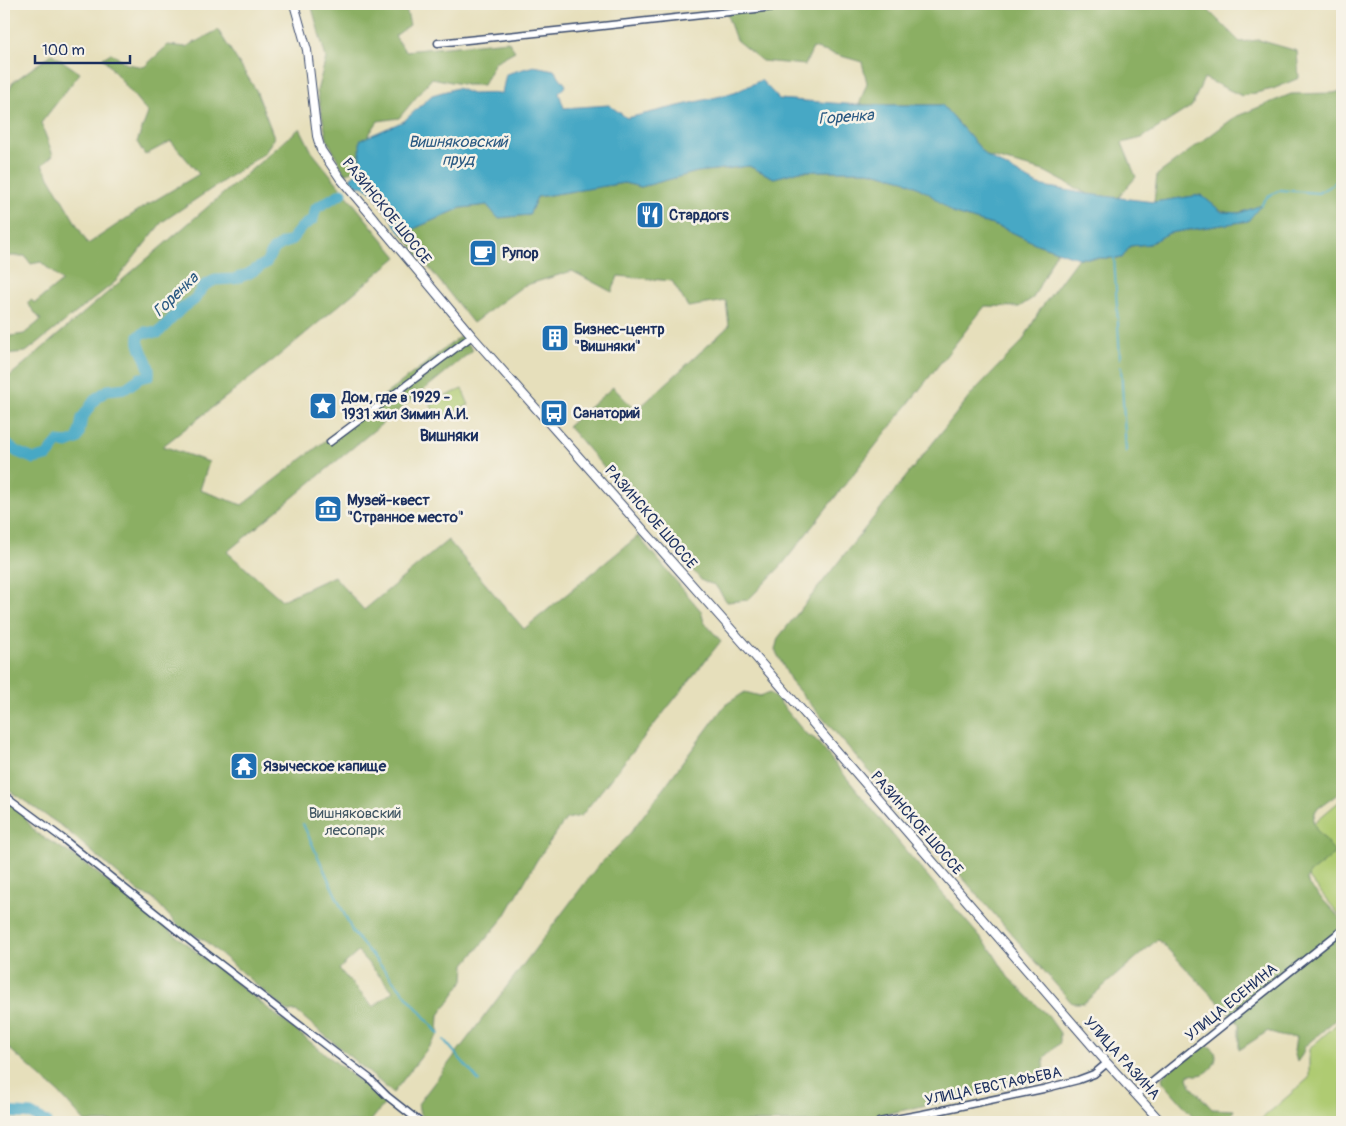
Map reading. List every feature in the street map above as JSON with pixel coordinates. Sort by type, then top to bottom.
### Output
[{"type":"main road","name":"РАЗИНСКОЕ ШОССЕ","points":[[294,4],[306,50],[317,136],[321,150],[340,178],[472,336],[754,655],[1063,1012]]},
{"type":"main road","name":"УЛИЦА РАЗИНА","points":[[1063,1012],[1160,1122]]},
{"type":"street","points":[[718,4],[719,13]]},
{"type":"street","points":[[438,43],[800,4]]},
{"type":"street","points":[[330,442],[472,336]]},
{"type":"street","points":[[4,795],[62,838],[265,999],[370,1078],[387,1096],[420,1122]]},
{"type":"street","name":"УЛИЦА ЕСЕНИНА","points":[[1136,1095],[1342,930]]},
{"type":"street","name":"УЛИЦА ЕВСТАФЬЕВА","points":[[879,1122],[1043,1089],[1078,1080],[1094,1074],[1108,1063]]},
{"type":"street","points":[[923,1114],[924,1122]]},
{"type":"green space","points":[[311,4],[405,4],[410,25],[395,36],[405,51],[508,41],[515,51],[495,62],[483,85],[466,85],[432,78],[399,118],[378,121],[360,148],[358,168],[345,174],[327,139],[317,91],[326,58]]},
{"type":"green space","points":[[723,4],[1202,4],[1240,42],[1259,40],[1297,51],[1299,78],[1273,89],[1242,96],[1204,78],[1192,106],[1142,138],[1122,143],[1136,177],[1118,198],[1087,194],[1044,171],[987,156],[942,105],[859,105],[867,83],[862,62],[813,48],[805,65],[762,61],[736,40]]},
{"type":"green space","points":[[218,30],[256,90],[274,137],[265,153],[162,222],[114,283],[26,352],[4,354],[4,337],[24,334],[41,320],[27,303],[31,300],[35,303],[62,281],[41,262],[31,264],[25,256],[4,256],[4,102],[13,82],[52,54],[80,73],[41,123],[53,155],[42,165],[88,244],[142,208],[199,174],[171,141],[145,155],[137,142],[148,113],[103,58],[111,53],[127,64],[144,67],[168,45],[186,47]]},
{"type":"green space","points":[[1342,91],[1342,791],[1316,810],[1313,820],[1316,829],[1336,853],[1309,874],[1307,880],[1309,885],[1342,920],[1342,1018],[1340,1016],[1305,1046],[1297,1062],[1294,1051],[1296,1037],[1282,1036],[1268,1031],[1239,1050],[1239,1024],[1158,939],[1084,1003],[1072,1003],[792,683],[775,650],[778,638],[974,391],[1022,342],[1041,308],[1078,258],[1122,258],[1130,246],[1149,244],[1169,233],[1248,221],[1253,208],[1237,213],[1225,212],[1201,195],[1154,202],[1157,175],[1235,117],[1291,94]]},
{"type":"green space","name":"Вишняковский лесопарк","points":[[300,128],[312,152],[397,257],[276,358],[163,446],[209,462],[200,490],[242,505],[461,336],[473,350],[227,552],[282,600],[334,576],[364,610],[448,540],[524,629],[638,536],[701,611],[704,622],[721,641],[581,816],[566,819],[537,860],[505,916],[465,964],[464,980],[439,1015],[438,1035],[393,1093],[296,1011],[288,1012],[204,940],[180,928],[153,898],[140,893],[63,827],[4,787],[4,381]],"holes":[[[358,952],[393,991],[373,1007],[339,969]]]},
{"type":"green space","points":[[749,166],[774,178],[800,171],[869,171],[904,180],[928,193],[955,214],[1003,228],[1057,251],[1033,298],[1019,307],[985,306],[782,565],[748,600],[727,602],[715,585],[702,581],[568,426],[613,387],[636,411],[729,326],[726,301],[688,307],[672,281],[618,276],[612,292],[572,271],[523,286],[473,323],[402,234],[461,208],[487,205],[498,218],[529,215],[537,197],[624,183],[641,187],[697,172]]},
{"type":"green space","points":[[462,389],[469,405],[437,419],[430,403]]},
{"type":"green space","points":[[745,692],[760,696],[770,693],[805,733],[815,739],[906,851],[992,951],[1008,977],[1048,1016],[1060,1033],[1060,1043],[1044,1058],[1044,1068],[1031,1082],[850,1122],[652,1122],[637,1118],[619,1122],[431,1122],[420,1114],[418,1104],[597,867],[628,836],[725,705]]},
{"type":"green space","points":[[4,799],[19,810],[36,833],[78,858],[386,1102],[370,1122],[85,1122],[59,1093],[4,1044]]},
{"type":"green space","points":[[1342,799],[1342,918],[1304,872],[1310,826]]},
{"type":"green space","points":[[1339,1022],[1342,1025],[1342,1122],[1258,1122],[1309,1078],[1309,1049]]},
{"type":"green space","points":[[1202,1045],[1210,1047],[1214,1051],[1216,1055],[1213,1066],[1204,1074],[1190,1074],[1188,1078],[1191,1086],[1212,1109],[1234,1110],[1226,1121],[1218,1116],[1207,1122],[1198,1122],[1163,1082],[1164,1074]]},
{"type":"water","name":"Вишняковский пруд","points":[[534,66],[554,70],[566,85],[559,93],[564,108],[609,105],[627,118],[734,93],[761,80],[779,99],[859,105],[942,105],[987,156],[1038,185],[1087,194],[1154,202],[1201,195],[1222,212],[1240,213],[1261,205],[1248,221],[1169,233],[1149,244],[1130,246],[1122,258],[1078,258],[1037,244],[1003,228],[955,214],[928,193],[904,180],[869,171],[800,171],[774,178],[749,166],[697,172],[641,187],[624,183],[537,197],[529,215],[498,218],[487,205],[461,208],[402,234],[372,192],[352,182],[350,178],[360,170],[360,140],[404,121],[432,95],[457,88],[472,94],[502,93],[506,74]]},
{"type":"waterway","name":"Горенка","points":[[1261,205],[1268,196],[1281,190],[1318,193],[1342,177]]},
{"type":"waterway","name":"Горенка","points":[[4,442],[17,452],[34,459],[47,456],[58,442],[67,443],[77,439],[82,418],[96,398],[108,390],[126,388],[140,378],[149,376],[148,364],[139,343],[139,336],[145,332],[158,333],[180,310],[194,300],[205,285],[215,280],[234,279],[248,274],[266,263],[273,250],[290,241],[301,228],[313,219],[316,208],[342,193]]},
{"type":"waterway","points":[[1114,256],[1120,359]]},
{"type":"waterway","points":[[1121,367],[1126,452]]},
{"type":"waterway","points":[[303,824],[353,933],[439,1034]]},
{"type":"waterway","points":[[444,1040],[479,1081]]},
{"type":"waterway","points":[[4,1112],[31,1114],[46,1122]]},
{"type":"place","name":"Стардогs","points":[[650,215]]},
{"type":"place","name":"Рупор","points":[[483,253]]},
{"type":"place","name":"Бизнес-центр \"Вишняки\"","points":[[555,338]]},
{"type":"place","name":"Дом, где в 1929 - 1931 жил Зимин А.И.","points":[[323,406]]},
{"type":"place","name":"Санаторий","points":[[554,413]]},
{"type":"place","name":"Музей-квест \"Странное место\"","points":[[328,509]]},
{"type":"place","name":"Языческое капище","points":[[244,766]]},
{"type":"district","name":"Вишняки","points":[[449,435]]}]
